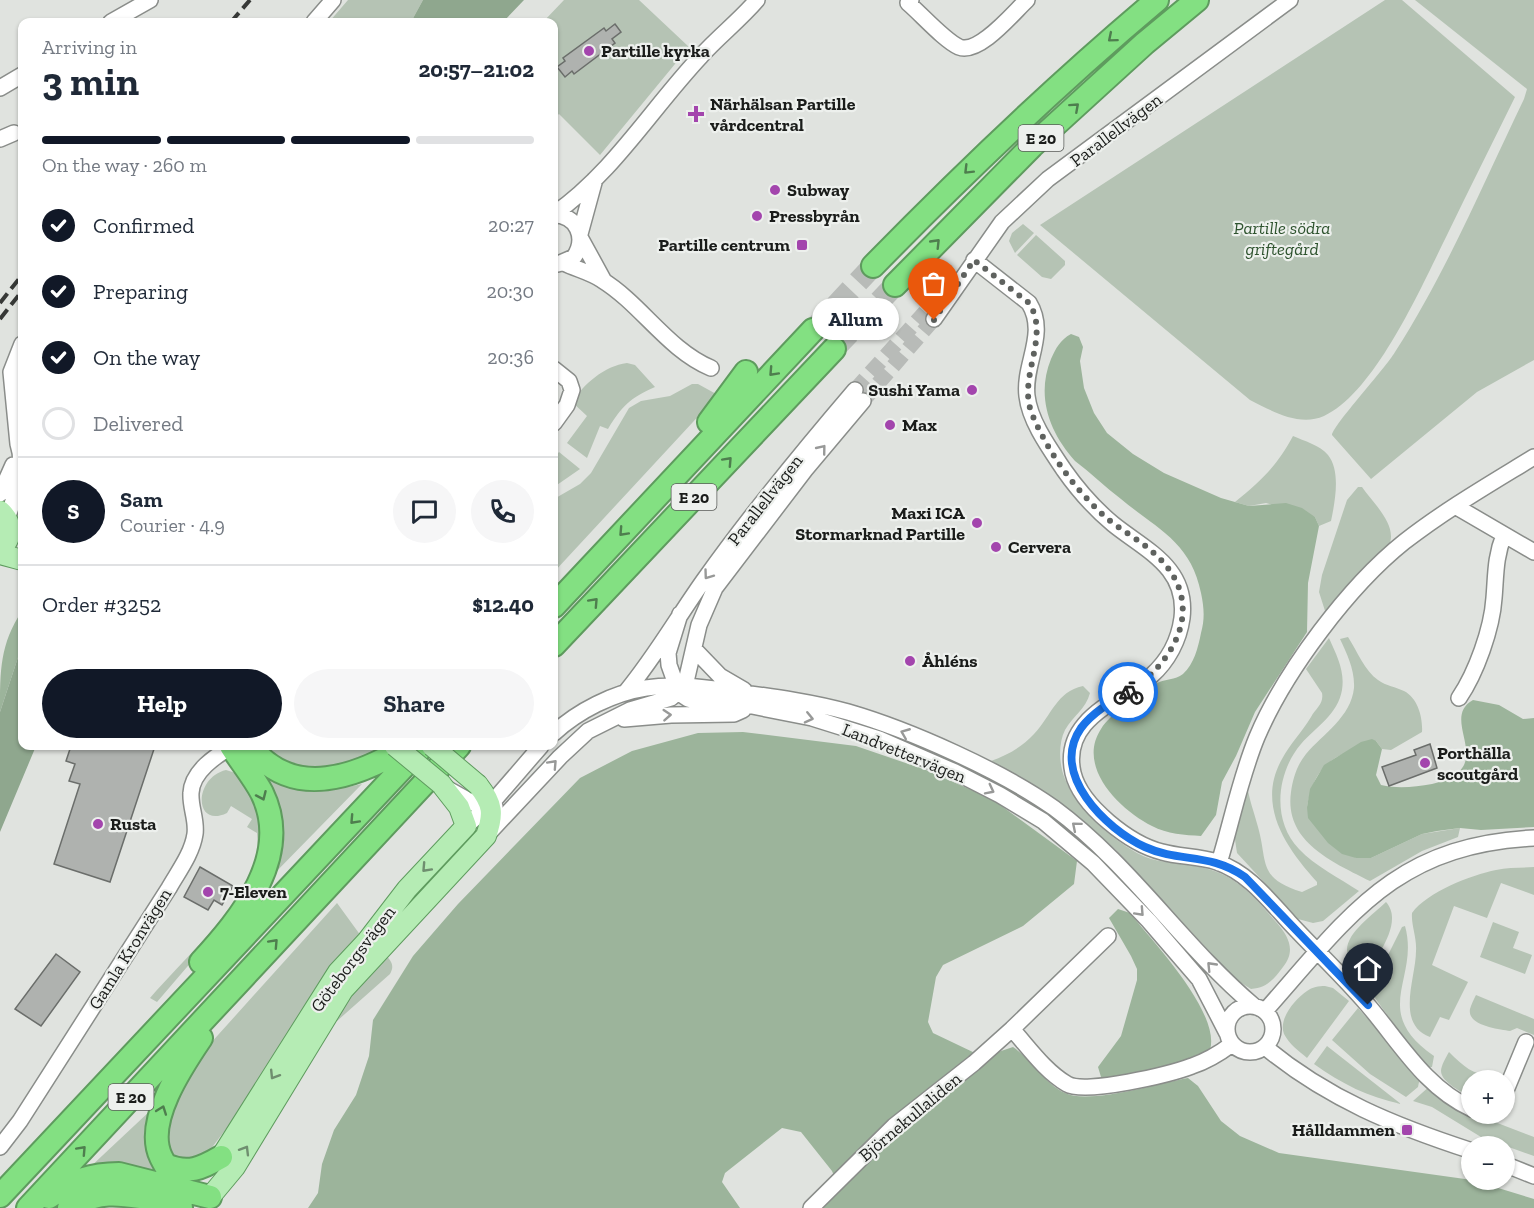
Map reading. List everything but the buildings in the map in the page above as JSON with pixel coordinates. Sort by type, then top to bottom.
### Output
[{"type":"highway","name":"E 20","points":[[873,266],[973,164],[1103,45],[1157,0]]},
{"type":"highway","name":"E 20","points":[[895,285],[1032,146],[1145,43],[1197,0]]},
{"type":"highway","name":"E 20","points":[[558,602],[813,330]]},
{"type":"highway","name":"E 20","points":[[558,641],[834,349]]},
{"type":"highway","points":[[663,489],[675,465],[746,372]]},
{"type":"highway","points":[[0,1191],[207,955],[251,899],[264,874],[270,851],[270,816],[262,795],[234,750]]},
{"type":"highway","points":[[254,750],[280,770],[295,776],[325,780],[351,775],[401,750]]},
{"type":"highway","name":"E 20","points":[[0,1196],[419,750]]},
{"type":"highway","name":"E 20","points":[[28,1208],[455,750]]},
{"type":"highway","points":[[187,1200],[166,1166],[156,1143],[156,1131],[160,1114],[175,1080],[235,986]]},
{"type":"highway","points":[[166,1166],[176,1170],[194,1170],[221,1157]]},
{"type":"highway","points":[[37,1208],[68,1185],[97,1174],[119,1174],[187,1200]]},
{"type":"highway","points":[[69,1208],[83,1200],[113,1193],[140,1202],[187,1200]]},
{"type":"main road","points":[[0,549],[9,537],[10,522]]},
{"type":"main road","points":[[0,554],[18,559]]},
{"type":"main road","points":[[400,750],[441,784],[468,797],[486,795],[492,819],[486,836]]},
{"type":"main road","points":[[435,750],[468,797],[466,826]]},
{"type":"main road","name":"Göteborgsvägen","points":[[221,1157],[338,972],[367,941],[407,889],[466,826]]},
{"type":"main road","name":"Göteborgsvägen","points":[[187,1200],[235,1167],[343,990],[486,836]]},
{"type":"street","points":[[118,18],[150,0]]},
{"type":"street","points":[[317,18],[333,0]]},
{"type":"street","points":[[558,212],[595,179],[702,55],[757,0]]},
{"type":"street","points":[[911,0],[908,3],[924,17],[958,46],[966,48],[981,43],[1027,0]]},
{"type":"street","name":"Parallellvägen","points":[[930,316],[1002,222],[1048,179],[1290,0]]},
{"type":"street","points":[[0,88],[18,77]]},
{"type":"street","points":[[559,264],[578,252],[595,179]]},
{"type":"street","points":[[558,216],[573,221],[604,281],[683,350],[698,362],[711,368]]},
{"type":"street","points":[[974,260],[1029,303],[1035,312],[1038,326],[1027,398],[1032,414],[1055,456],[1099,512],[1159,557],[1176,583],[1181,599],[1182,615],[1179,633],[1165,661],[1153,674],[1100,709],[1080,730],[1071,757],[1075,778],[1096,810],[1132,840],[1164,853],[1192,856],[1219,863],[1234,869],[1251,882],[1368,1005],[1432,1083],[1461,1102]]},
{"type":"street","points":[[559,264],[604,281]]},
{"type":"street","points":[[0,494],[12,468],[18,444],[11,372],[18,354]]},
{"type":"street","points":[[558,372],[569,381],[572,390],[567,405],[558,417]]},
{"type":"street","name":"Parallellvägen","points":[[625,693],[649,664],[680,614],[763,499],[859,395],[729,567],[705,607],[694,650],[680,688]]},
{"type":"street","points":[[1219,863],[1238,790],[1257,736],[1279,693],[1299,662],[1344,604],[1382,562],[1405,541],[1455,506],[1534,457]]},
{"type":"street","points":[[10,522],[18,479]]},
{"type":"street","points":[[1455,506],[1534,552]]},
{"type":"street","points":[[1459,698],[1473,676],[1488,628],[1494,599],[1497,551],[1504,535]]},
{"type":"street","name":"Parallellvägen","points":[[680,614],[668,654],[680,688]]},
{"type":"street","points":[[694,650],[720,676],[752,700]]},
{"type":"street","name":"Landvettervägen","points":[[558,731],[587,710],[625,693],[643,688],[680,688],[752,700],[812,718],[879,739],[955,772],[1043,821],[1093,863],[1156,929],[1199,979],[1230,1038]]},
{"type":"street","points":[[609,719],[630,710],[659,703],[680,688]]},
{"type":"street","name":"Landvettervägen","points":[[486,836],[571,746],[588,731],[609,719],[734,714],[752,700],[807,702],[850,713],[886,726],[992,771],[1052,807],[1124,871],[1202,957],[1259,1008]]},
{"type":"street","name":"Gamla Kronvägen","points":[[0,1147],[20,1121],[174,880],[189,853],[195,834],[191,793],[194,781],[207,764],[226,750]]},
{"type":"street","points":[[468,797],[502,778],[537,750]]},
{"type":"street","name":"Göteborgsvägen","points":[[466,826],[490,805],[537,750]]},
{"type":"street","points":[[490,805],[513,807]]},
{"type":"street","points":[[1259,1008],[1372,895],[1413,868],[1452,850],[1474,844],[1534,838]]},
{"type":"street","name":"Björnekullaliden","points":[[811,1208],[894,1126],[974,1063],[1108,936]]},
{"type":"street","points":[[1242,1007],[1259,1008],[1272,1021],[1274,1029],[1271,1041],[1265,1047],[1257,1052],[1248,1053],[1230,1038],[1228,1021],[1242,1007]]},
{"type":"street","points":[[1012,1029],[1046,1067],[1068,1085],[1087,1089],[1179,1071],[1205,1061],[1230,1038]]},
{"type":"street","points":[[1514,1070],[1526,1041]]},
{"type":"street","points":[[1265,1047],[1292,1069],[1368,1113],[1407,1130],[1461,1147]]},
{"type":"street","name":"Göteborgsvägen","points":[[187,1200],[221,1157]]},
{"type":"street","points":[[1515,1168],[1534,1176]]},
{"type":"green space","points":[[348,0],[423,0],[413,18],[332,18]]},
{"type":"green space","points":[[564,0],[639,0],[689,47],[600,155],[558,115],[558,18],[547,18]]},
{"type":"green space","name":"Partille södra griftegård","points":[[1385,0],[1402,0],[1515,97],[1411,307],[1379,361],[1362,384],[1343,403],[1324,416],[1315,419],[1295,419],[1276,413],[1250,400],[1040,225]]},
{"type":"green space","points":[[1415,0],[1534,0],[1534,360],[1477,392],[1371,479],[1332,435],[1341,420],[1395,352],[1414,322],[1479,196],[1527,89]]},
{"type":"green space","points":[[1023,224],[1034,233],[1015,253],[1009,241],[1012,233]]},
{"type":"green space","points":[[1036,235],[1065,261],[1065,265],[1051,279],[1042,277],[1017,255]]},
{"type":"green space","points":[[627,363],[635,365],[655,387],[627,404],[608,429],[600,426],[587,458],[567,443],[587,416],[572,402],[595,377],[610,368]]},
{"type":"green space","points":[[692,384],[698,384],[718,395],[558,568],[558,497],[580,484],[591,473],[629,408],[641,401],[670,396]]},
{"type":"green space","points":[[1293,436],[1325,452],[1335,469],[1336,487],[1331,521],[1319,526],[1315,517],[1266,503],[1249,506],[1235,502],[1268,472]]},
{"type":"green space","points":[[558,453],[580,469],[558,484]]},
{"type":"green space","points":[[1358,487],[1362,487],[1384,516],[1391,531],[1391,539],[1388,547],[1326,614],[1319,592],[1322,575],[1347,500]]},
{"type":"green space","points":[[1348,637],[1373,676],[1413,698],[1422,721],[1422,732],[1391,750],[1382,749],[1376,741],[1339,756],[1322,769],[1311,791],[1307,807],[1356,858],[1371,858],[1422,834],[1460,828],[1458,837],[1422,851],[1370,881],[1327,858],[1314,848],[1295,824],[1291,809],[1291,792],[1300,763],[1342,716],[1352,698],[1353,675],[1340,639]]},
{"type":"green space","points":[[1329,638],[1341,670],[1343,683],[1340,699],[1326,720],[1293,755],[1282,782],[1281,810],[1290,837],[1299,849],[1320,866],[1359,891],[1323,921],[1313,923],[1298,919],[1237,853],[1234,833],[1247,785],[1264,859],[1271,875],[1288,887],[1302,892],[1317,885],[1285,840],[1273,809],[1272,793],[1275,776],[1282,759],[1322,700],[1322,693],[1306,669]]},
{"type":"green space","points":[[1083,686],[1090,693],[1088,699],[1065,730],[1060,748],[1061,767],[1070,790],[1095,821],[1137,853],[1157,860],[1220,873],[1250,894],[1281,928],[1289,944],[1287,961],[1266,985],[1251,989],[1235,979],[1116,850],[1083,821],[1041,790],[991,761],[1025,743],[1066,693]]},
{"type":"green space","points":[[268,750],[377,750],[377,753],[351,766],[313,769],[291,764]]},
{"type":"green space","points":[[258,768],[285,781],[308,788],[332,789],[362,784],[270,878]]},
{"type":"green space","points":[[226,770],[242,775],[258,797],[262,865],[211,939],[157,1002],[150,998],[233,904],[255,865],[257,833],[247,827],[252,819],[231,806],[227,813],[216,816],[208,814],[203,809],[203,791],[208,782],[215,775]]},
{"type":"green space","points":[[1534,867],[1534,895],[1501,883],[1487,918],[1454,906],[1432,965],[1468,982],[1449,1020],[1440,1017],[1430,1037],[1419,1031],[1410,1011],[1416,951],[1412,913],[1428,898],[1462,880],[1501,869]]},
{"type":"green space","points":[[1386,902],[1391,911],[1390,931],[1363,980],[1349,958],[1348,943],[1356,930]]},
{"type":"green space","points":[[337,903],[361,936],[334,965],[311,996],[245,1104],[207,1154],[182,1163],[166,1151],[167,1114],[209,1045]]},
{"type":"green space","points":[[1493,922],[1519,932],[1513,948],[1532,955],[1525,974],[1480,957]]},
{"type":"green space","points":[[1405,926],[1408,945],[1407,962],[1400,1009],[1404,1024],[1415,1040],[1434,1056],[1432,1067],[1427,1067],[1413,1051],[1370,991],[1402,927]]},
{"type":"green space","points":[[385,954],[392,963],[390,974],[337,1021],[338,1013],[348,995]]},
{"type":"green space","points":[[1325,986],[1333,988],[1349,1001],[1307,1058],[1286,1038],[1283,1022],[1293,1004],[1302,995],[1313,988]]},
{"type":"green space","points":[[1476,995],[1534,1019],[1534,1035],[1517,1028],[1510,1031],[1478,1023],[1470,1015]]},
{"type":"green space","points":[[1358,1008],[1420,1077],[1418,1087],[1406,1097],[1370,1074],[1332,1040]]},
{"type":"green space","points":[[1327,1046],[1401,1104],[1377,1098],[1356,1089],[1314,1064]]},
{"type":"green space","points":[[1449,1052],[1470,1070],[1461,1070],[1461,1092],[1448,1083],[1442,1075],[1442,1067]]},
{"type":"green space","points":[[1431,1085],[1461,1105],[1461,1124],[1500,1124],[1534,1137],[1534,1156],[1515,1149],[1515,1136],[1479,1136],[1432,1107],[1413,1101]]},
{"type":"green space","points":[[151,1110],[162,1174],[87,1170]]},
{"type":"shaded area","points":[[423,0],[524,0],[507,18],[413,18]]},
{"type":"shaded area","points":[[1071,334],[1079,337],[1083,347],[1080,361],[1084,388],[1094,413],[1107,433],[1133,454],[1164,473],[1221,498],[1249,506],[1286,503],[1302,508],[1315,517],[1319,526],[1308,583],[1307,632],[1255,712],[1222,782],[1216,815],[1201,836],[1164,831],[1140,819],[1115,798],[1105,786],[1094,758],[1095,743],[1101,729],[1111,717],[1150,687],[1180,676],[1187,670],[1193,661],[1198,644],[1203,623],[1203,608],[1196,576],[1181,549],[1159,528],[1075,461],[1052,426],[1045,400],[1047,373],[1057,348]]},
{"type":"shaded area","points":[[18,618],[18,657],[0,712],[0,683],[5,646]]},
{"type":"shaded area","points":[[18,657],[18,750],[34,750],[0,832],[0,712]]},
{"type":"shaded area","points":[[1473,700],[1499,705],[1523,719],[1534,718],[1534,827],[1481,830],[1460,828],[1437,831],[1422,834],[1371,858],[1356,858],[1342,854],[1328,843],[1308,818],[1307,807],[1310,789],[1324,765],[1361,742],[1372,739],[1382,749],[1376,775],[1381,785],[1419,786],[1452,777],[1463,767],[1466,756],[1461,719],[1464,709]]},
{"type":"shaded area","points":[[743,732],[856,746],[926,770],[992,799],[1077,861],[1074,884],[1023,926],[943,965],[936,977],[928,1022],[933,1033],[977,1054],[998,1052],[1013,1047],[1058,1089],[1076,1096],[1107,1095],[1188,1078],[1198,1086],[1221,1121],[1240,1136],[1279,1153],[1461,1178],[1461,1190],[1505,1190],[1534,1199],[1534,1208],[818,1208],[839,1187],[832,1171],[801,1132],[782,1128],[725,1173],[722,1182],[740,1208],[308,1208],[318,1193],[322,1164],[334,1130],[356,1095],[369,1056],[373,1020],[413,956],[458,904],[580,778],[632,751],[698,733]]},
{"type":"shaded area","points":[[1118,909],[1130,913],[1183,978],[1196,998],[1211,1035],[1210,1050],[1166,1067],[1107,1079],[1101,1077],[1098,1067],[1121,1036],[1137,980],[1137,969],[1109,918]]},
{"type":"tunnel","points":[[813,330],[873,266]]},
{"type":"tunnel","points":[[834,349],[895,285]]},
{"type":"tunnel","points":[[855,390],[925,312]]},
{"type":"tunnel","points":[[863,401],[934,319]]},
{"type":"railway","points":[[234,18],[250,0]]},
{"type":"railway","points":[[0,303],[18,280]]},
{"type":"railway","points":[[0,319],[18,296]]},
{"type":"way so far","points":[[934,320],[974,260],[1029,303],[1035,312],[1038,326],[1026,391],[1032,414],[1042,435],[1067,474],[1099,512],[1159,557],[1176,583],[1181,599],[1182,615],[1174,647],[1153,674],[1128,692]]},
{"type":"place","name":"Partille kyrka","points":[[589,51]]},
{"type":"place","name":"Närhälsan Partille vårdcentral","points":[[696,114]]},
{"type":"place","name":"Subway","points":[[775,190]]},
{"type":"place","name":"Pressbyrån","points":[[757,216]]},
{"type":"place","name":"Partille centrum","points":[[802,245]]},
{"type":"place","name":"Allum","points":[[934,320]]},
{"type":"place","name":"Sushi Yama","points":[[972,390]]},
{"type":"place","name":"Max","points":[[890,425]]},
{"type":"place","name":"Maxi ICA Stormarknad Partille","points":[[977,523]]},
{"type":"place","name":"Cervera","points":[[996,547]]},
{"type":"place","name":"Åhléns","points":[[910,661]]},
{"type":"place","name":"Porthälla scoutgård","points":[[1425,763]]},
{"type":"place","name":"Rusta","points":[[98,824]]},
{"type":"place","name":"7-Eleven","points":[[208,892]]},
{"type":"place","name":"Hålldammen","points":[[1407,1130]]},
{"type":"route","points":[[1128,692],[1089,718],[1073,744],[1072,769],[1087,800],[1117,828],[1146,848],[1207,859],[1234,869],[1245,877],[1368,1005]]}]
